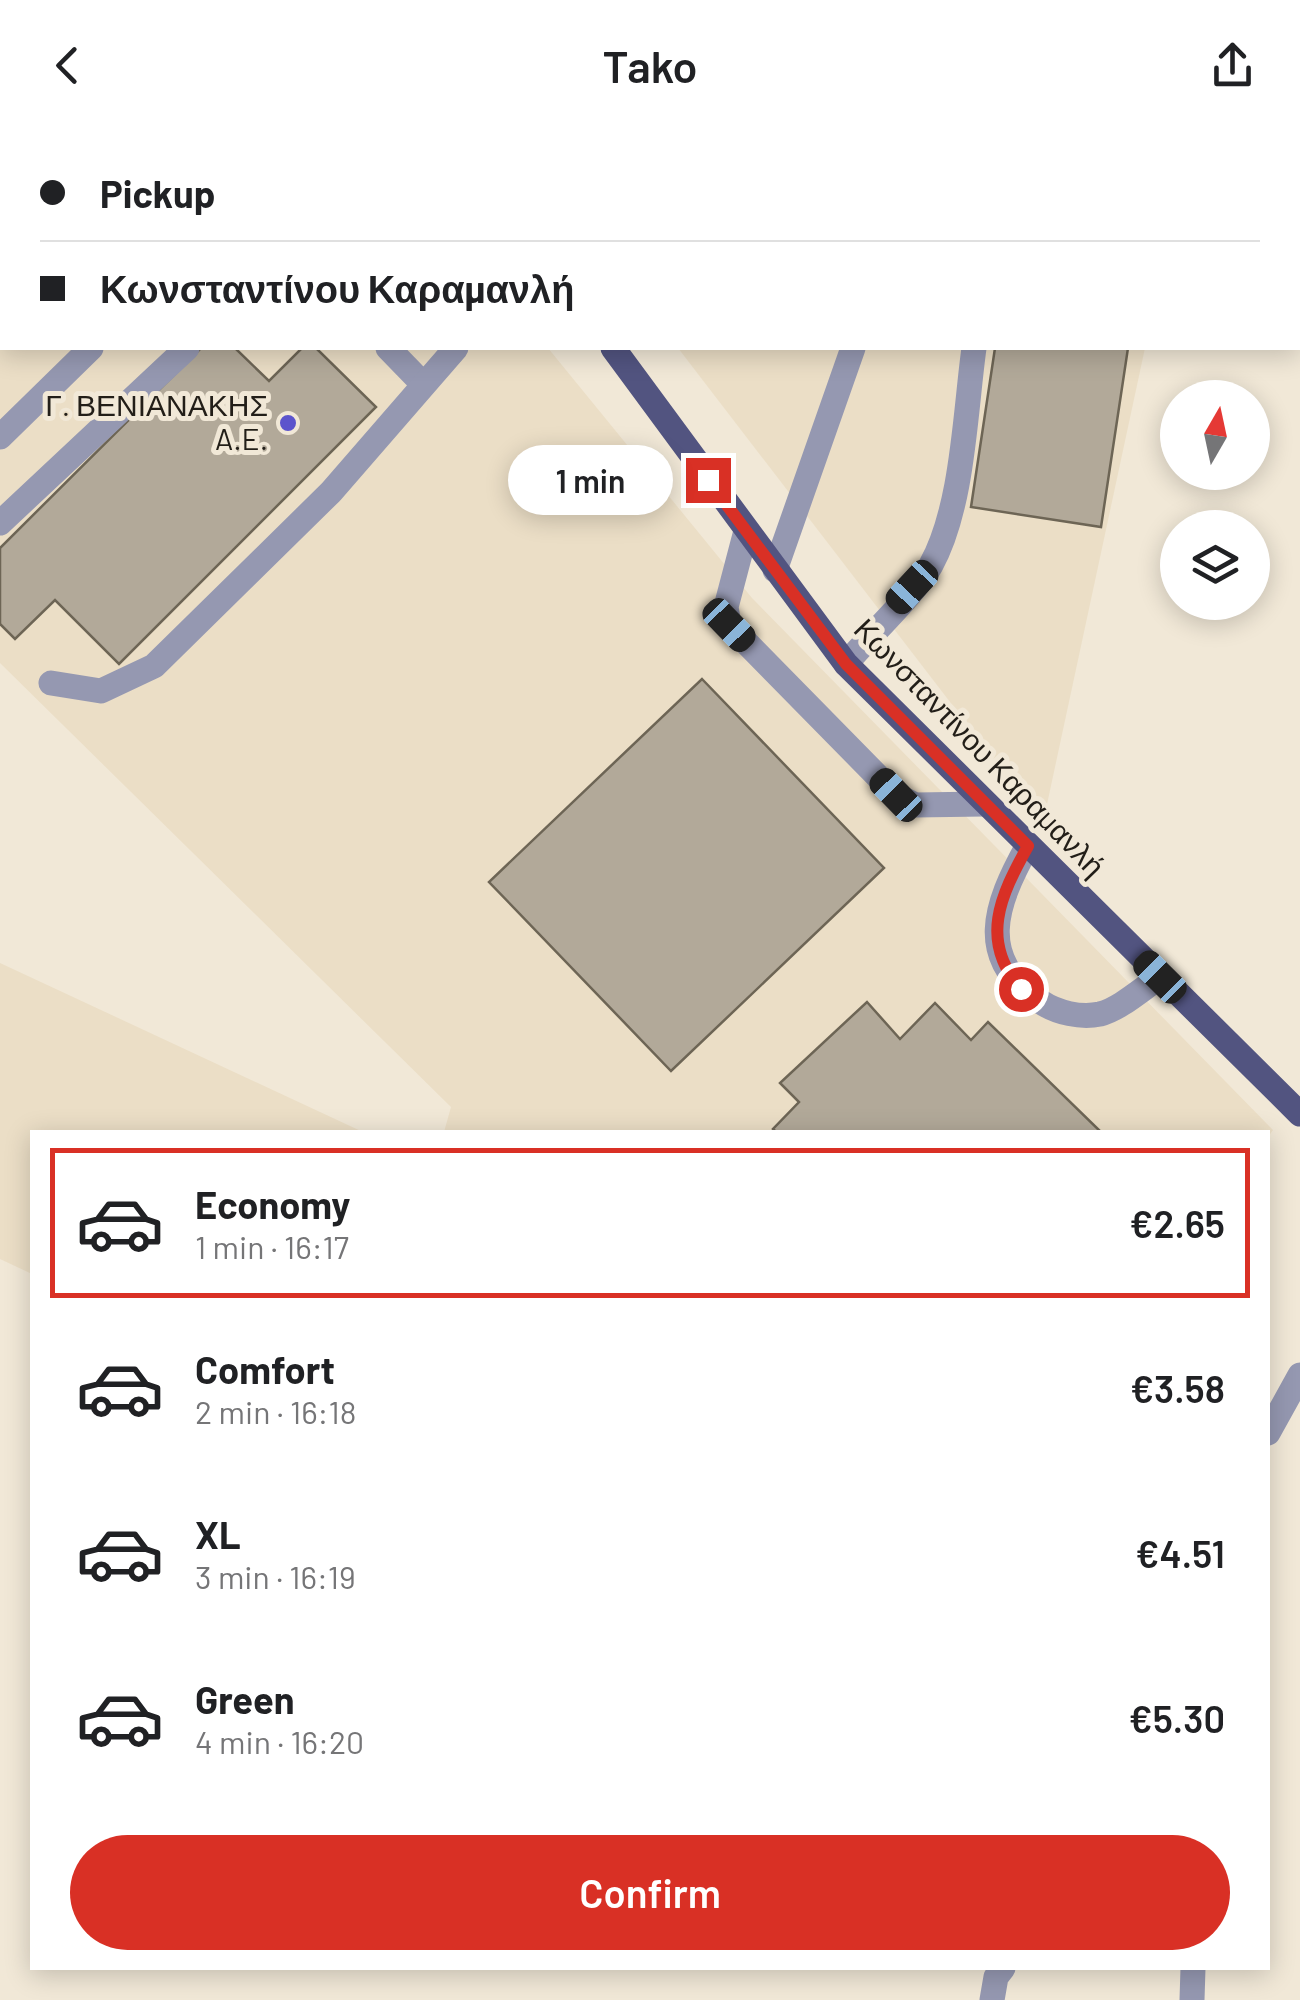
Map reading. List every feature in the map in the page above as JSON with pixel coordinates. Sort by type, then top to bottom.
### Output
[{"type":"main road","name":"Κωνσταντίνου Καραμανλή","points":[[614,350],[846,664],[1300,1114]]},
{"type":"street","points":[[0,437],[89,350]]},
{"type":"street","points":[[0,523],[185,350]]},
{"type":"street","points":[[390,350],[423,384]]},
{"type":"street","points":[[51,683],[101,691],[154,666],[330,492],[454,350]]},
{"type":"street","points":[[775,570],[853,350]]},
{"type":"street","points":[[846,664],[929,568],[942,538],[957,472],[974,350]]},
{"type":"street","points":[[746,531],[726,607],[729,625],[896,795],[915,805],[984,804]]},
{"type":"street","points":[[1028,846],[1002,892],[999,913],[1003,968],[1021,989],[1050,1008],[1080,1016],[1104,1013],[1160,977]]},
{"type":"street","points":[[1270,1429],[1300,1375]]},
{"type":"street","points":[[992,2000],[996,1977],[1001,1970]]},
{"type":"street","points":[[1192,1970],[1192,2000]]},
{"type":"shaded area","points":[[0,350],[550,350],[752,598],[1273,1130],[1270,1134],[1270,1130],[445,1130],[451,1107],[0,663]]},
{"type":"shaded area","points":[[680,350],[1145,350],[1043,823]]},
{"type":"shaded area","points":[[0,963],[359,1130],[30,1130],[30,1273],[0,1259]]},
{"type":"building","points":[[199,350],[237,350],[269,381],[300,350],[318,350],[376,407],[119,664],[55,600],[15,639],[0,624],[0,548]]},
{"type":"building","points":[[995,350],[1128,350],[1101,527],[971,507]]},
{"type":"building","points":[[702,679],[884,868],[671,1071],[489,882]]},
{"type":"building","points":[[867,1002],[900,1039],[935,1003],[971,1040],[988,1022],[1099,1130],[774,1130],[799,1102],[780,1083]]},
{"type":"place","name":"Γ. ΒΕΝΙΑΝΑΚΗΣ A.E.","points":[[288,423]]},
{"type":"route","points":[[708,480],[846,664],[1028,846],[1002,892],[999,913],[998,944],[1003,968],[1021,989]]}]
